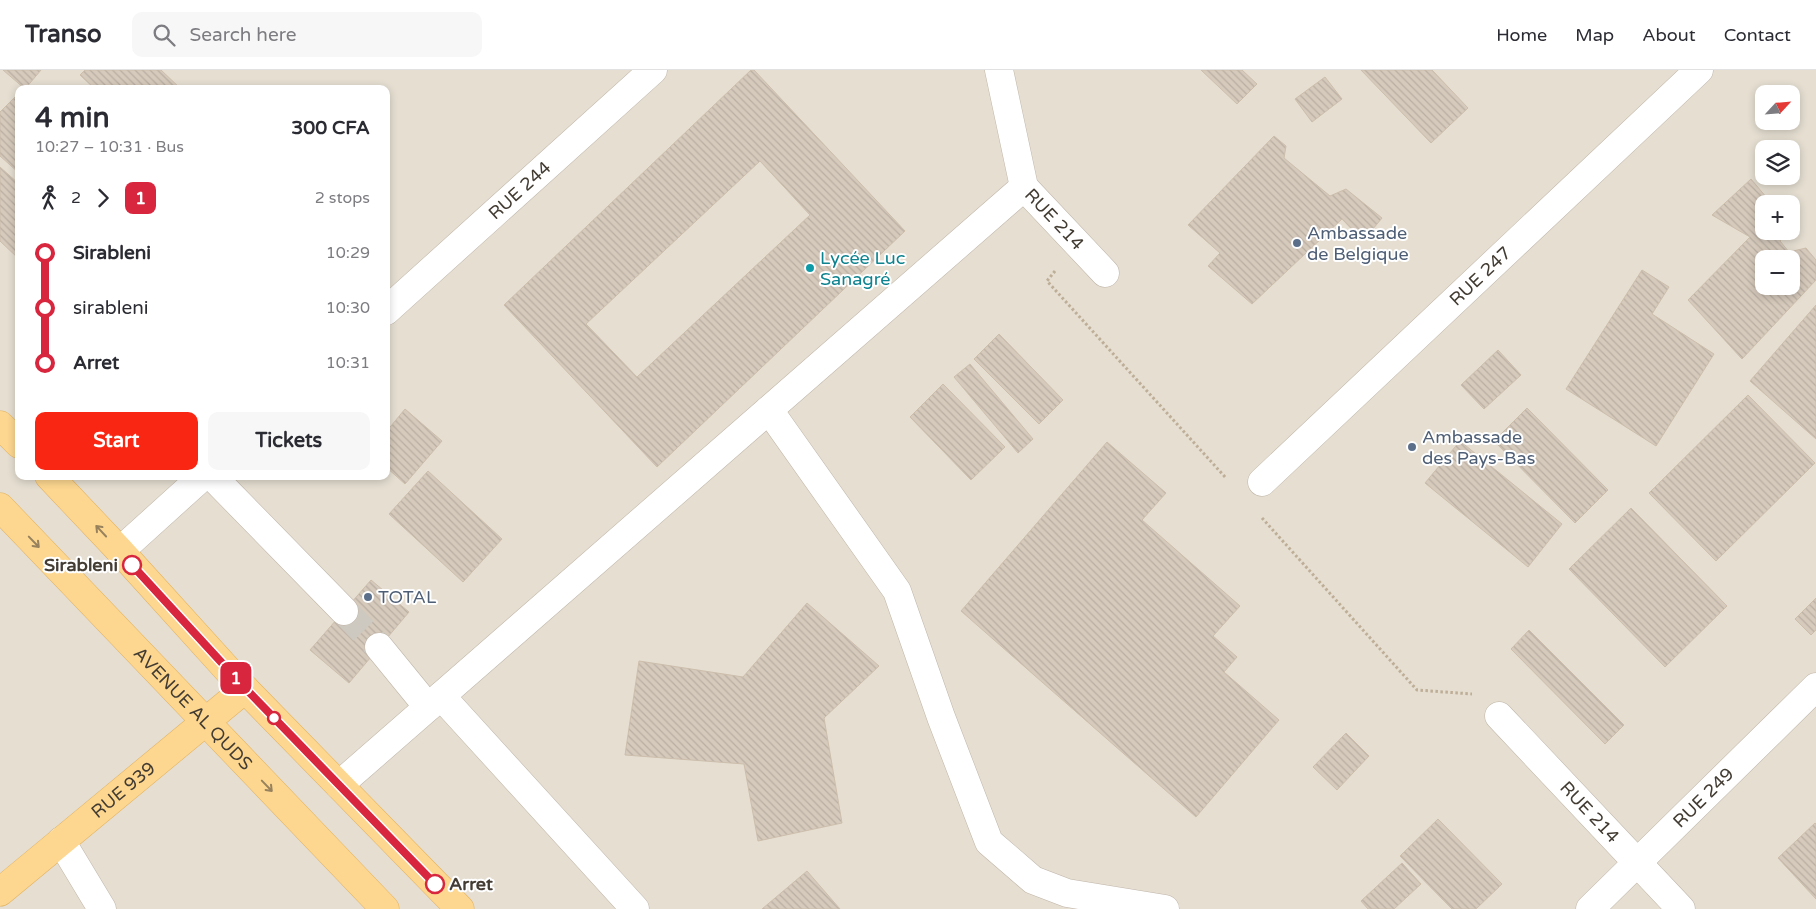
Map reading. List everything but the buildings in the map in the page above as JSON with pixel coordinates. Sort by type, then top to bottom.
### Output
[{"type":"main road","points":[[0,425],[15,440]]},
{"type":"main road","points":[[53,480],[245,688],[460,909]]},
{"type":"main road","name":"AVENUE AL QUDS","points":[[0,507],[385,909]]},
{"type":"main road","name":"RUE 939","points":[[0,892],[245,688]]},
{"type":"street","name":"RUE 244","points":[[390,307],[653,70]]},
{"type":"street","name":"RUE 214","points":[[999,70],[1024,187],[1105,273]]},
{"type":"street","name":"RUE 247","points":[[1262,482],[1699,70]]},
{"type":"street","points":[[339,785],[1024,187]]},
{"type":"street","points":[[769,410],[897,591],[941,716],[989,842],[1033,880],[1067,893],[1165,909]]},
{"type":"street","points":[[120,551],[199,480]]},
{"type":"street","points":[[216,480],[344,611]]},
{"type":"street","points":[[379,647],[434,701],[635,909]]},
{"type":"street","name":"RUE 249","points":[[1590,909],[1816,688]]},
{"type":"street","name":"RUE 214","points":[[1499,716],[1681,909]]},
{"type":"street","points":[[61,841],[102,909]]},
{"type":"shaded area","points":[[0,70],[1816,70],[1816,909],[0,909]]},
{"type":"tunnel","points":[[344,611],[379,647]]},
{"type":"bus line","name":"1","points":[[132,565],[245,688],[435,884]]},
{"type":"place","name":"Ambassade de Belgique","points":[[1297,243]]},
{"type":"place","name":"Lycée Luc Sanagré","points":[[810,268]]},
{"type":"place","name":"Ambassade des Pays-Bas","points":[[1412,447]]},
{"type":"place","name":"Sirableni","points":[[132,565]]},
{"type":"place","name":"TOTAL","points":[[368,597]]},
{"type":"place","name":"Arret","points":[[435,884]]}]
